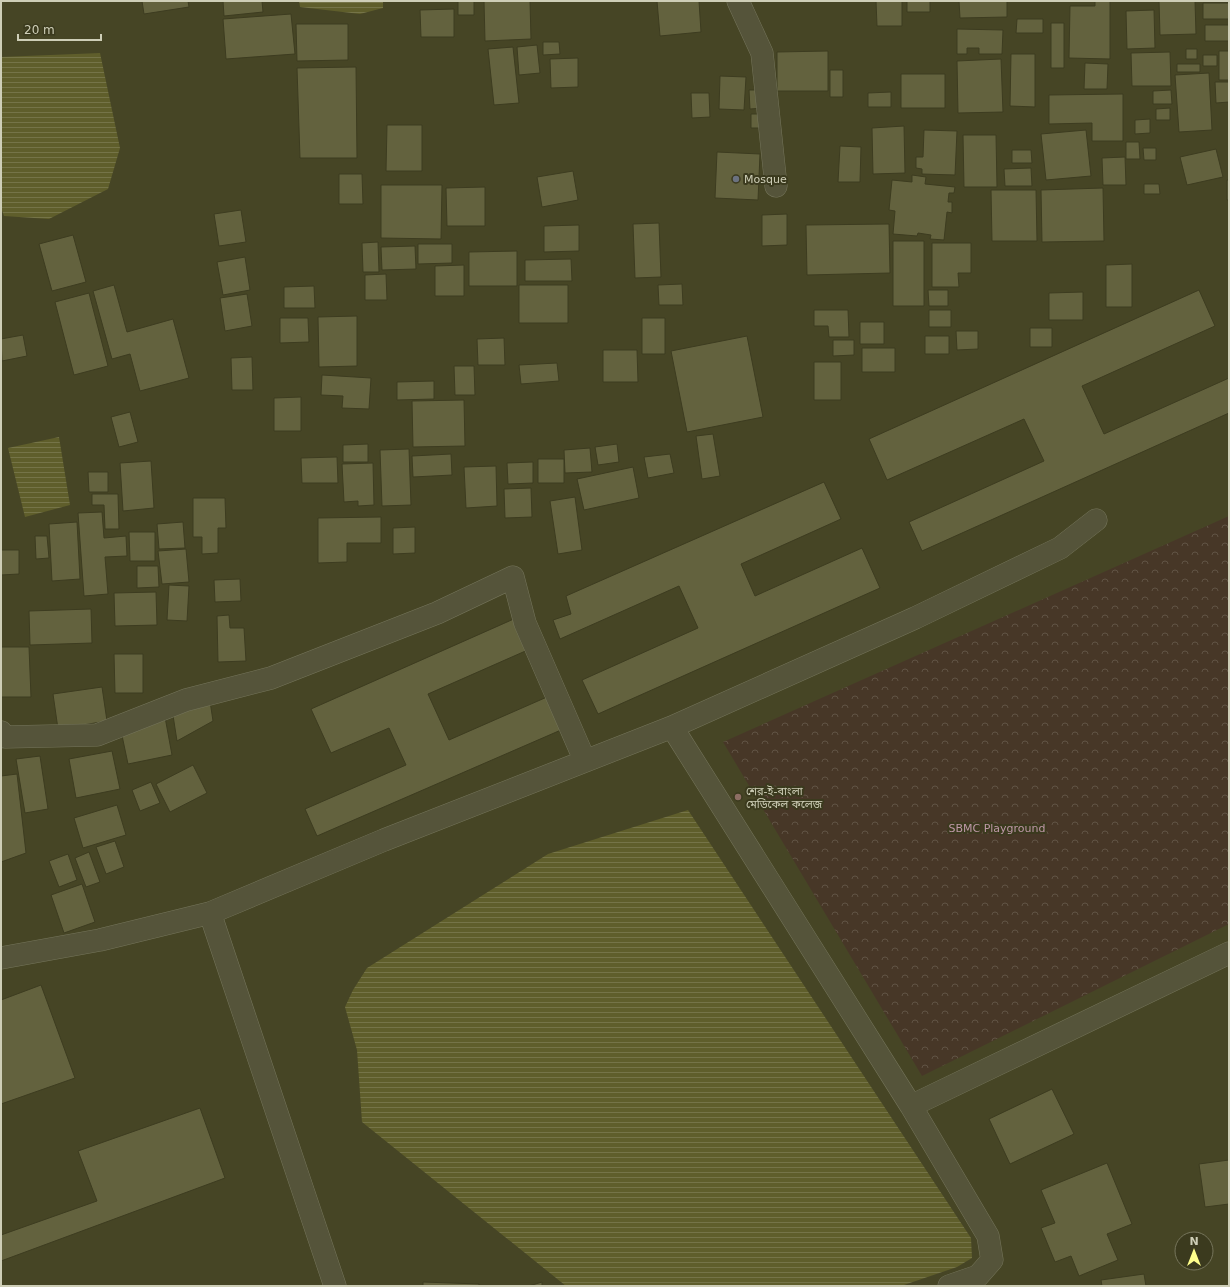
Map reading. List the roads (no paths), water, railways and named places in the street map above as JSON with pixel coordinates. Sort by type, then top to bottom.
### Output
[{"type":"street","points":[[738,1],[762,53],[776,186]]},
{"type":"street","points":[[1,958],[100,940],[210,912],[384,840],[672,727],[915,618],[1060,548],[1096,520]]},
{"type":"street","points":[[1,732],[5,737],[97,735],[186,700],[271,678],[437,613],[513,577],[525,623],[585,761]]},
{"type":"street","points":[[672,727],[911,1106],[988,1236],[992,1260],[978,1276],[949,1286]]},
{"type":"street","points":[[210,912],[335,1286]]},
{"type":"street","points":[[911,1106],[1229,953]]},
{"type":"place","name":"Mosque","points":[[736,179]]},
{"type":"place","name":"শের-ই-বাংলা মেডিকেল কলেজ","points":[[738,797]]},
{"type":"park label","name":"SBMC Playground","points":[[997,828]]}]
